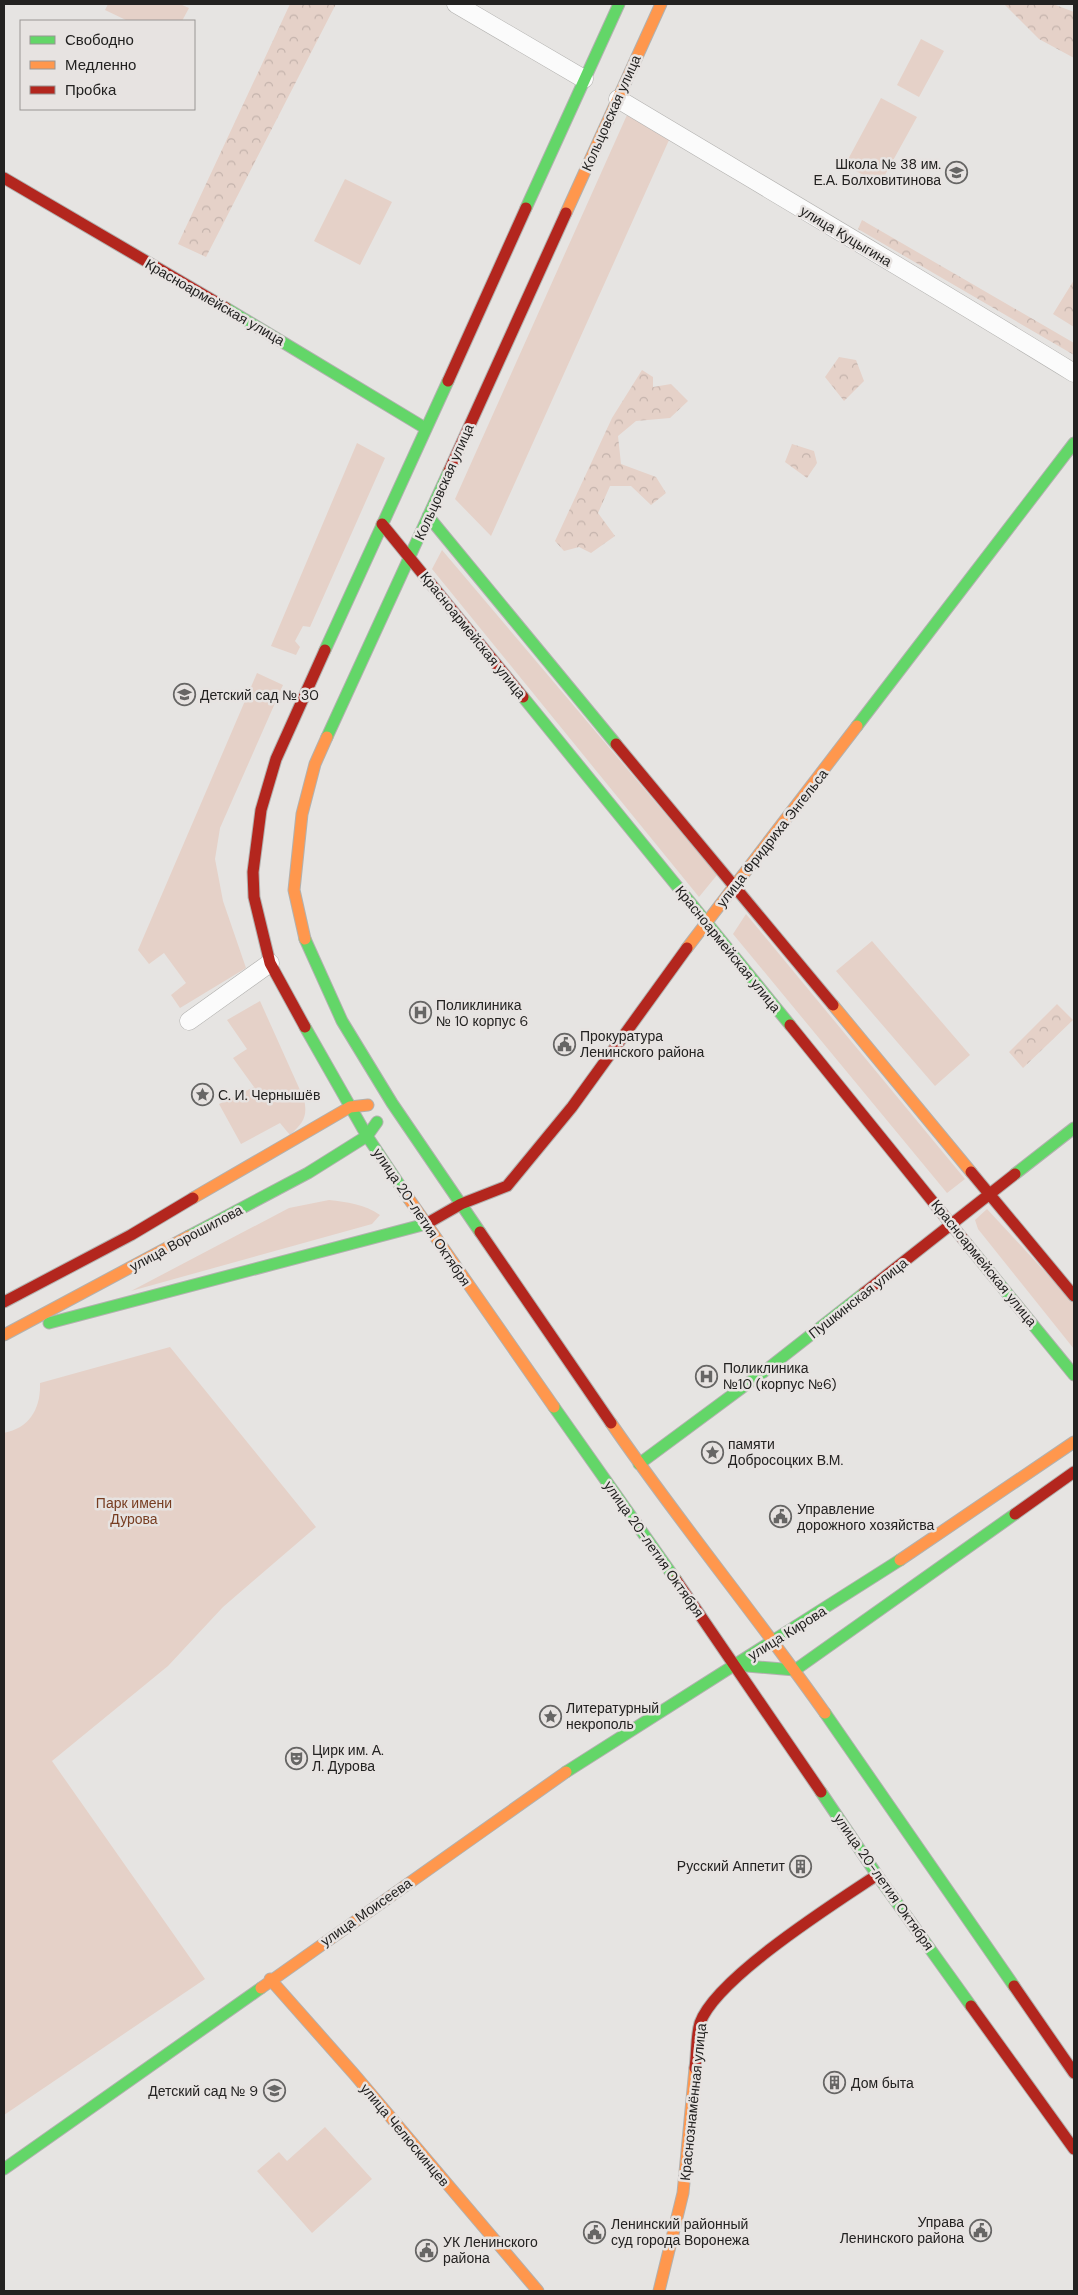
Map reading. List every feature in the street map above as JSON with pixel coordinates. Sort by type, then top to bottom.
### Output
[{"type":"main road","points":[[382,524],[619,4]]},
{"type":"main road","name":"Кольцовская улица","points":[[392,1103],[342,1022],[318,973],[305,940],[294,890],[302,814],[316,764],[661,4]]},
{"type":"main road","name":"Красноармейская улица","points":[[4,178],[252,323],[425,428]]},
{"type":"main road","name":"улица Фридриха Энгельса","points":[[4,1335],[426,1224],[461,1204],[507,1186],[572,1108],[706,922],[735,887],[1074,443]]},
{"type":"main road","points":[[428,516],[1074,1296]]},
{"type":"main road","name":"Красноармейская улица","points":[[382,524],[410,556],[1074,1375]]},
{"type":"main road","name":"улица 20-летия Октября","points":[[382,524],[276,759],[261,810],[253,872],[254,897],[270,963],[332,1077],[367,1136],[426,1224],[735,1665],[877,1875],[1074,2148]]},
{"type":"main road","points":[[392,1103],[639,1464],[795,1670],[1074,2073]]},
{"type":"main road","points":[[350,1107],[392,1103]]},
{"type":"main road","points":[[367,1136],[392,1103]]},
{"type":"main road","name":"улица Ворошилова","points":[[4,1302],[131,1235],[350,1107]]},
{"type":"main road","name":"Пушкинская улица","points":[[639,1464],[766,1370],[1074,1128]]},
{"type":"main road","name":"улица Ворошилова","points":[[4,1335],[308,1173],[367,1136]]},
{"type":"main road","name":"улица Кирова","points":[[735,1665],[773,1643],[927,1543],[1074,1442]]},
{"type":"main road","points":[[795,1670],[1074,1472]]},
{"type":"main road","name":"улица Кирова","points":[[735,1665],[795,1670]]},
{"type":"main road","name":"улица Моисеева","points":[[4,2169],[270,1979],[565,1773],[735,1665]]},
{"type":"main road","name":"Краснознамённая улица","points":[[659,2291],[683,2193],[700,2023],[709,2006],[721,1991],[759,1957],[877,1875]]},
{"type":"main road","name":"улица Челюскинцев","points":[[270,1979],[538,2291]]},
{"type":"street","points":[[456,4],[584,80]]},
{"type":"street","name":"улица Куцыгина","points":[[618,99],[846,237],[924,281],[1074,373]]},
{"type":"street","points":[[189,1020],[270,963]]},
{"type":"green space","points":[[108,4],[180,4],[189,8],[183,20],[126,20],[105,10]]},
{"type":"green space","points":[[290,4],[336,4],[206,257],[178,244]]},
{"type":"green space","points":[[1004,4],[1053,4],[1074,12],[1074,58],[1039,39]]},
{"type":"green space","points":[[921,39],[944,51],[919,97],[897,85]]},
{"type":"green space","points":[[881,98],[917,117],[880,184],[845,165]]},
{"type":"green space","points":[[627,115],[669,140],[491,536],[455,499]]},
{"type":"green space","points":[[345,179],[392,202],[360,265],[314,241]]},
{"type":"green space","points":[[862,220],[1074,343],[1074,355],[858,229]]},
{"type":"green space","points":[[1074,280],[1074,327],[1053,314]]},
{"type":"green space","points":[[839,357],[856,360],[864,381],[844,401],[825,377]]},
{"type":"green space","points":[[642,370],[653,377],[653,387],[671,384],[688,401],[670,418],[636,421],[618,436],[621,464],[656,477],[666,493],[651,505],[631,486],[610,486],[598,513],[615,536],[591,553],[579,547],[564,551],[555,541],[612,418]]},
{"type":"green space","points":[[357,443],[385,458],[310,627],[303,626],[295,641],[300,647],[296,655],[271,646]]},
{"type":"green space","points":[[792,444],[814,451],[817,463],[807,478],[785,462]]},
{"type":"green space","points":[[442,550],[717,875],[699,897],[432,569]]},
{"type":"green space","points":[[257,673],[283,685],[220,828],[215,859],[223,901],[246,968],[180,1008],[171,995],[186,983],[164,953],[149,964],[138,950]]},
{"type":"green space","points":[[746,914],[965,1179],[947,1193],[733,934]]},
{"type":"green space","points":[[872,941],[970,1055],[935,1086],[836,971]]},
{"type":"green space","points":[[260,1001],[304,1099],[305,1115],[298,1127],[290,1135],[280,1123],[241,1144],[219,1104],[254,1087],[233,1058],[247,1049],[227,1020]]},
{"type":"green space","points":[[1057,1004],[1073,1020],[1023,1068],[1009,1052]]},
{"type":"green space","points":[[329,1200],[362,1206],[380,1215],[372,1224],[131,1291],[289,1208]]},
{"type":"green space","points":[[987,1209],[1074,1303],[1074,1349],[978,1229],[975,1220]]},
{"type":"green space","name":"Парк имени Дурова","points":[[170,1347],[316,1527],[223,1607],[168,1666],[52,1761],[205,1979],[4,2115],[4,1433],[21,1427],[32,1416],[38,1401],[40,1383]]},
{"type":"green space","points":[[325,2127],[372,2179],[312,2233],[257,2171],[279,2152],[287,2161]]},
{"type":"traffic: fast","points":[[526,208],[619,4]]},
{"type":"traffic: fast","points":[[226,308],[425,428]]},
{"type":"traffic: fast","points":[[325,650],[448,381]]},
{"type":"traffic: fast","points":[[857,726],[1074,443]]},
{"type":"traffic: fast","points":[[327,737],[449,471]]},
{"type":"traffic: fast","points":[[428,516],[616,744]]},
{"type":"traffic: fast","points":[[523,697],[790,1025]]},
{"type":"traffic: fast","points":[[305,939],[342,1021],[392,1103],[480,1232]]},
{"type":"traffic: fast","points":[[305,1027],[367,1136],[409,1199]]},
{"type":"traffic: fast","points":[[189,1236],[308,1173],[367,1136],[377,1122]]},
{"type":"traffic: fast","points":[[1015,1174],[1074,1128]]},
{"type":"traffic: fast","points":[[49,1323],[426,1224]]},
{"type":"traffic: fast","points":[[967,1244],[1074,1375]]},
{"type":"traffic: fast","points":[[639,1464],[766,1370],[864,1293]]},
{"type":"traffic: fast","points":[[554,1407],[676,1580]]},
{"type":"traffic: fast","points":[[735,1665],[795,1670],[1015,1514]]},
{"type":"traffic: fast","points":[[566,1772],[900,1560]]},
{"type":"traffic: fast","points":[[825,1713],[1014,1986]]},
{"type":"traffic: fast","points":[[821,1792],[877,1875],[971,2006]]},
{"type":"traffic: fast","points":[[4,2169],[261,1988]]},
{"type":"traffic: slow","points":[[566,213],[661,4]]},
{"type":"traffic: slow","points":[[687,948],[857,726]]},
{"type":"traffic: slow","points":[[305,939],[294,890],[302,814],[315,764],[327,737]]},
{"type":"traffic: slow","points":[[833,1005],[971,1172]]},
{"type":"traffic: slow","points":[[193,1198],[350,1107],[368,1105]]},
{"type":"traffic: slow","points":[[409,1199],[554,1407]]},
{"type":"traffic: slow","points":[[4,1335],[189,1236]]},
{"type":"traffic: slow","points":[[611,1423],[663,1496],[825,1713]]},
{"type":"traffic: slow","points":[[900,1560],[1074,1442]]},
{"type":"traffic: slow","points":[[261,1988],[566,1772]]},
{"type":"traffic: slow","points":[[270,1979],[354,2074],[538,2291]]},
{"type":"traffic: slow","points":[[659,2291],[683,2193],[695,2068]]},
{"type":"traffic: jam","points":[[4,178],[226,308]]},
{"type":"traffic: jam","points":[[448,381],[526,208]]},
{"type":"traffic: jam","points":[[449,471],[566,213]]},
{"type":"traffic: jam","points":[[382,524],[523,697]]},
{"type":"traffic: jam","points":[[305,1027],[270,963],[254,897],[253,872],[261,810],[276,759],[325,650]]},
{"type":"traffic: jam","points":[[616,744],[833,1005]]},
{"type":"traffic: jam","points":[[426,1224],[461,1204],[507,1186],[572,1107],[687,948]]},
{"type":"traffic: jam","points":[[790,1025],[967,1244]]},
{"type":"traffic: jam","points":[[971,1172],[1074,1296]]},
{"type":"traffic: jam","points":[[864,1293],[1015,1174]]},
{"type":"traffic: jam","points":[[4,1302],[131,1235],[193,1198]]},
{"type":"traffic: jam","points":[[480,1232],[611,1423]]},
{"type":"traffic: jam","points":[[1015,1514],[1074,1472]]},
{"type":"traffic: jam","points":[[676,1580],[821,1792]]},
{"type":"traffic: jam","points":[[695,2068],[700,2023],[710,2005],[728,1985],[807,1922],[877,1875]]},
{"type":"traffic: jam","points":[[1014,1986],[1074,2073]]},
{"type":"traffic: jam","points":[[971,2006],[1074,2149]]},
{"type":"place","name":"Школа № 38 им. Е.А. Болховитинова","points":[[957,172]]},
{"type":"place","name":"Детский сад № 30","points":[[184,695]]},
{"type":"place","name":"Поликлиника № 10 корпус 6","points":[[420,1013]]},
{"type":"place","name":"Прокуратура Ленинского района","points":[[564,1044]]},
{"type":"place","name":"С. И. Чернышёв","points":[[202,1095]]},
{"type":"place","name":"Поликлиника №10 (корпус №6)","points":[[707,1376]]},
{"type":"place","name":"памяти Добросоцких В.М.","points":[[712,1452]]},
{"type":"place","name":"Управление дорожного хозяйства","points":[[781,1517]]},
{"type":"place","name":"Литературный некрополь","points":[[550,1716]]},
{"type":"place","name":"Цирк им. А. Л. Дурова","points":[[296,1758]]},
{"type":"place","name":"Русский Аппетит","points":[[801,1866]]},
{"type":"place","name":"Дом быта","points":[[835,2083]]},
{"type":"place","name":"Детский сад № 9","points":[[274,2091]]},
{"type":"place","name":"Управа Ленинского района","points":[[980,2230]]},
{"type":"place","name":"Ленинский районный суд города Воронежа","points":[[595,2232]]},
{"type":"place","name":"УК Ленинского района","points":[[427,2250]]}]
